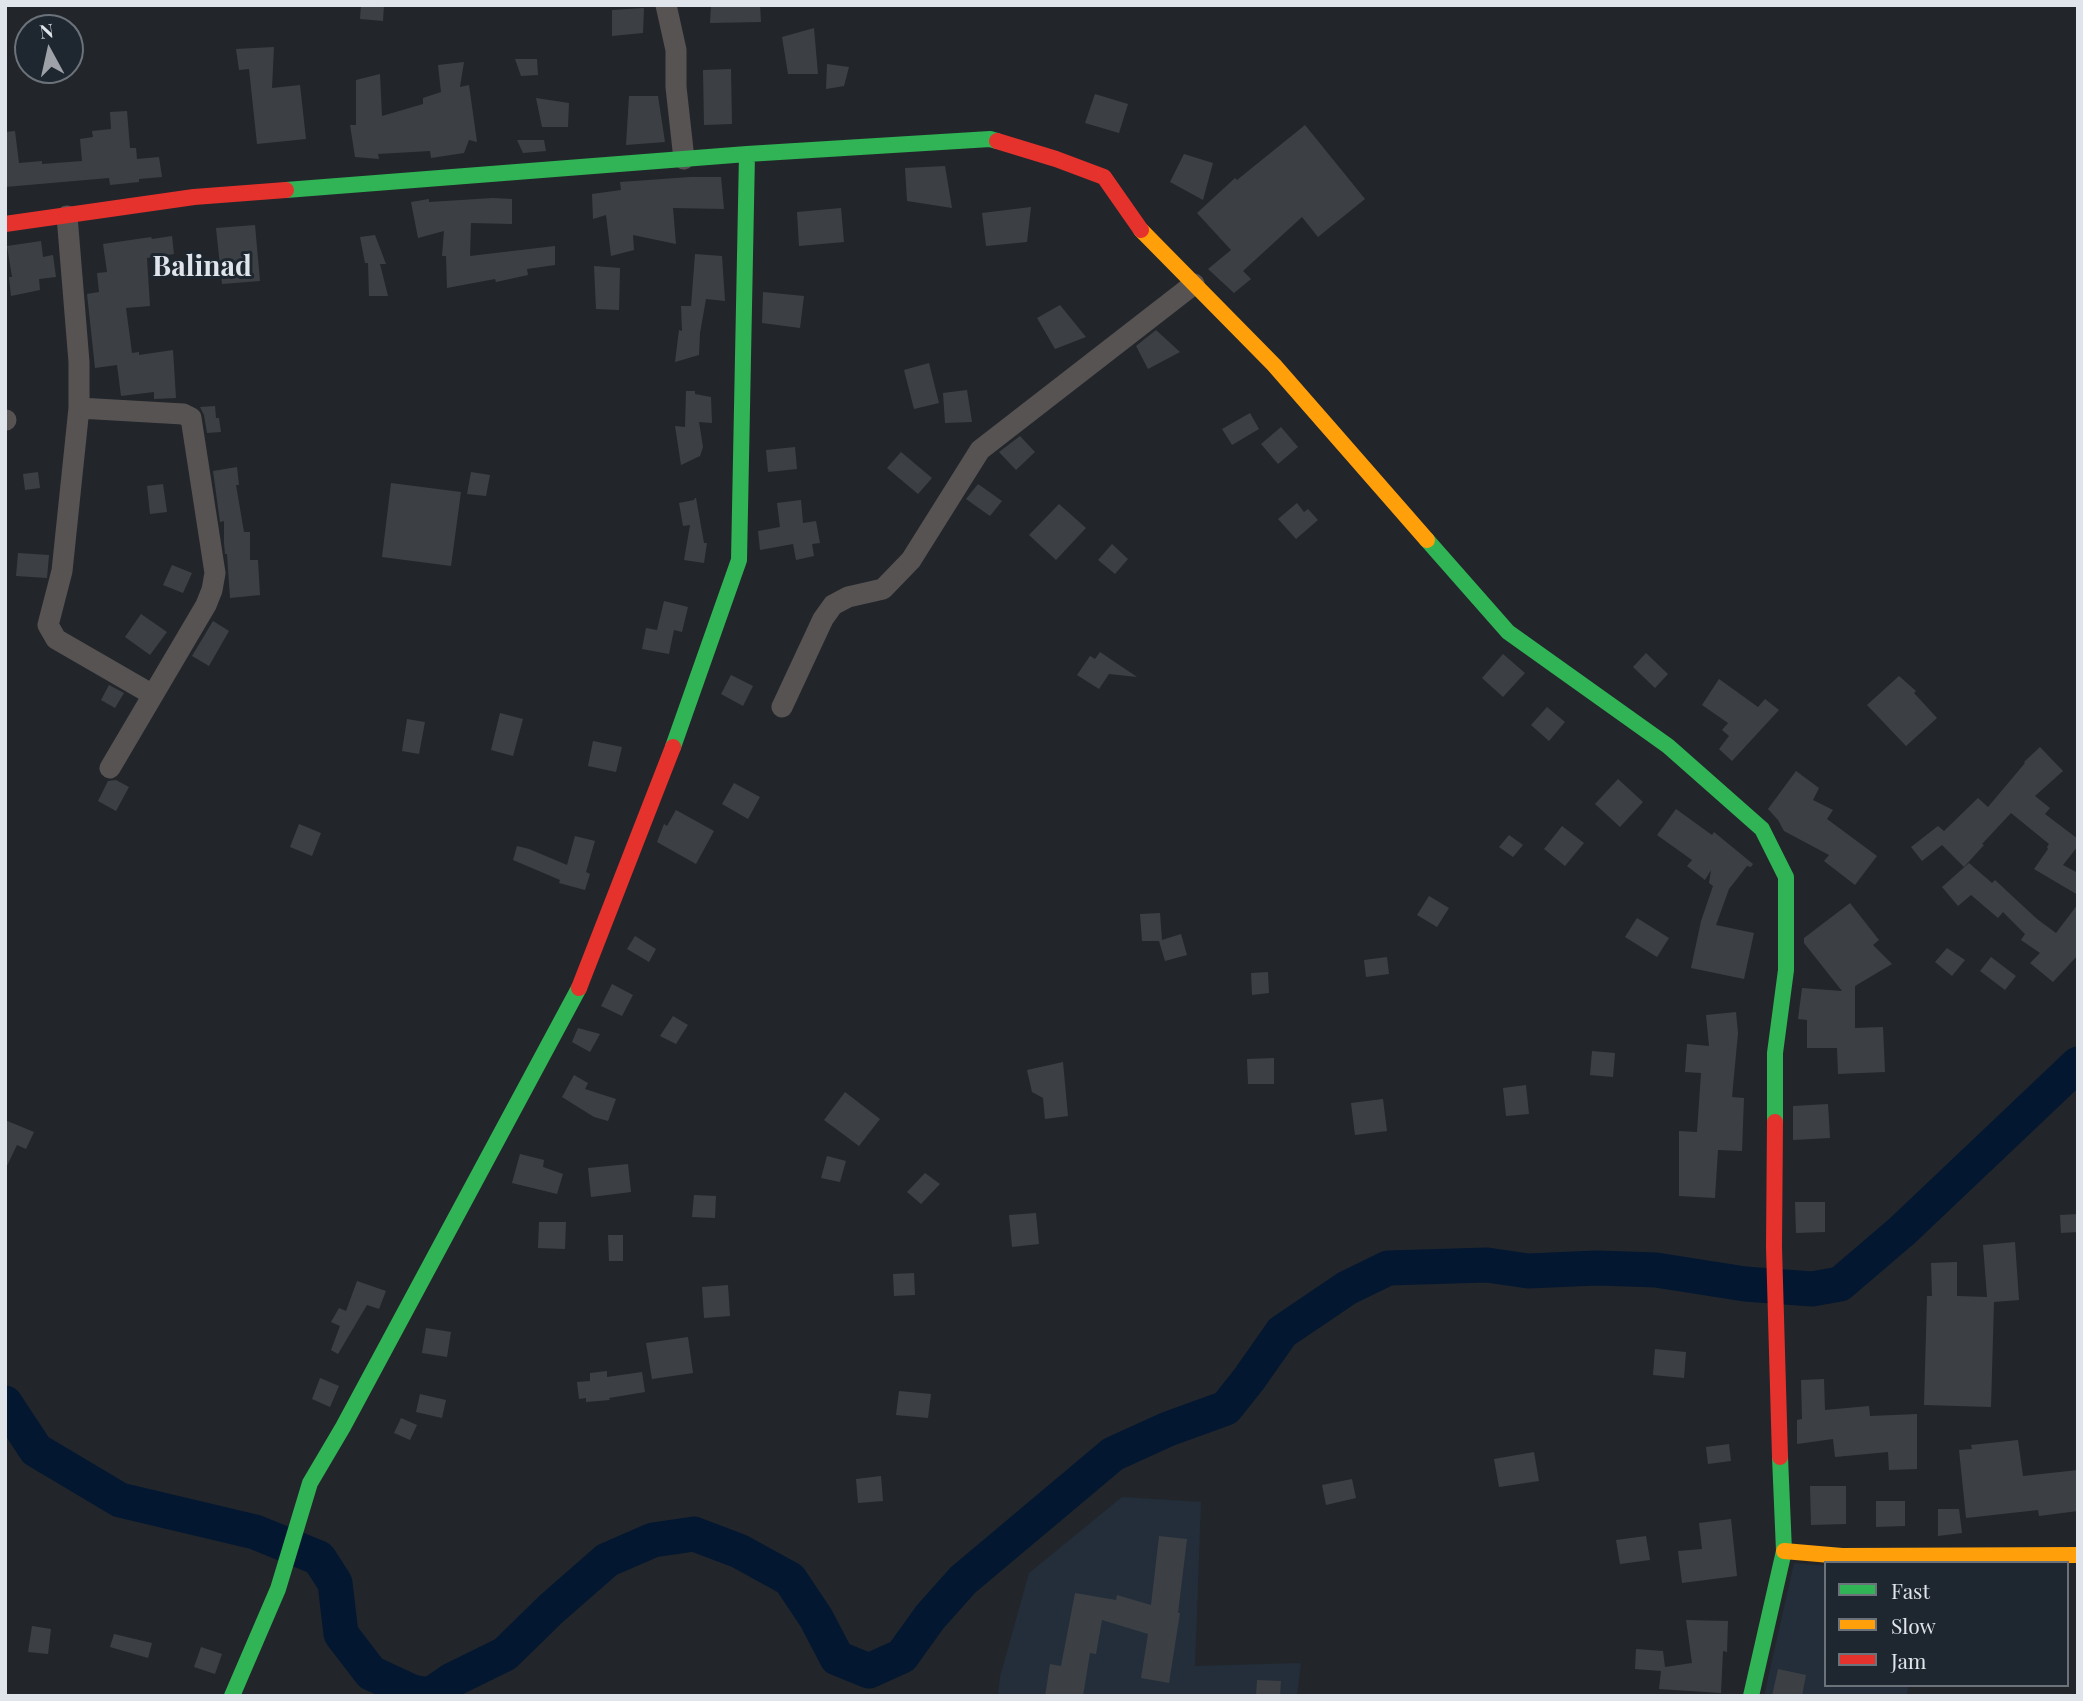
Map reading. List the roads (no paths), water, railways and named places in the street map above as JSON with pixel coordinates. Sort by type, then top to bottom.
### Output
[{"type":"main road","points":[[5,224],[194,197],[747,154],[990,139],[1104,177],[1142,231],[1274,365],[1508,632],[1668,746],[1762,829],[1786,877],[1786,970],[1775,1053],[1774,1247],[1784,1551],[1751,1696]]},
{"type":"main road","points":[[232,1696],[278,1589],[310,1483],[343,1427],[584,978],[665,770],[739,560],[747,154]]},
{"type":"main road","points":[[1784,1551],[1842,1556],[2078,1555]]},
{"type":"street","points":[[666,5],[676,50],[676,87],[684,159]]},
{"type":"street","points":[[67,216],[79,362],[79,408],[62,570],[48,625],[56,639],[153,695]]},
{"type":"street","points":[[782,707],[823,620],[833,605],[849,597],[883,589],[911,560],[980,450],[1194,284]]},
{"type":"street","points":[[79,408],[183,414],[191,418],[215,573],[212,590],[205,605],[110,768]]},
{"type":"waterway","points":[[5,1403],[36,1450],[120,1500],[255,1532],[319,1558],[335,1583],[341,1634],[371,1673],[412,1692],[430,1695],[452,1680],[505,1654],[607,1560],[653,1540],[694,1534],[739,1551],[790,1579],[816,1618],[837,1658],[869,1671],[902,1656],[930,1617],[963,1580],[1113,1454],[1168,1429],[1226,1408],[1282,1332],[1347,1288],[1388,1268],[1487,1265],[1528,1271],[1597,1268],[1656,1270],[1745,1284],[1812,1289],[1840,1284],[1902,1231],[2078,1064]]},
{"type":"district","name":"Balinad","points":[[202,267]]}]
